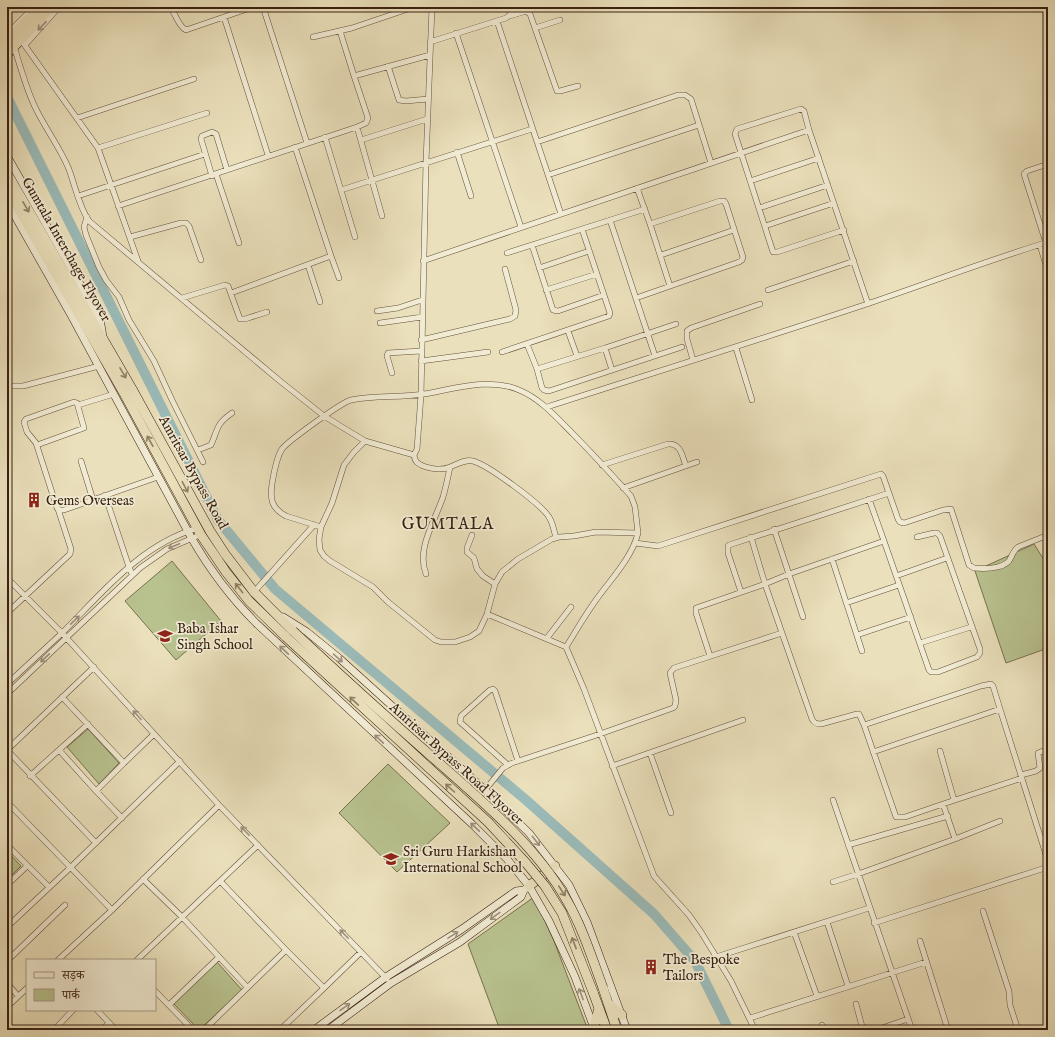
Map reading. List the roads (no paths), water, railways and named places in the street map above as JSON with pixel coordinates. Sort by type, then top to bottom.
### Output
[{"type":"highway","points":[[7,54],[13,38],[41,7]]},
{"type":"highway","points":[[13,38],[52,7]]},
{"type":"highway","name":"Gumtala Interchage Flyover","points":[[7,173],[103,339]]},
{"type":"highway","name":"Gumtala Interchage Flyover","points":[[7,189],[88,332],[95,351]]},
{"type":"highway","name":"Amritsar Bypass Road","points":[[103,339],[225,554],[254,592],[272,611]]},
{"type":"highway","name":"Amritsar Bypass Road","points":[[95,351],[128,401],[199,532],[237,586],[265,618]]},
{"type":"highway","name":"Amritsar Bypass Road Flyover","points":[[272,611],[338,674],[480,798],[532,852],[566,899],[585,940],[608,1003]]},
{"type":"highway","name":"Amritsar Bypass Road Flyover","points":[[265,618],[488,822],[526,863],[545,886],[562,914],[599,1008]]},
{"type":"highway","points":[[526,888],[555,866]]},
{"type":"highway","points":[[608,1003],[622,1015]]},
{"type":"highway","points":[[608,1003],[618,1030]]},
{"type":"highway","points":[[595,1029],[599,1008]]},
{"type":"highway","points":[[599,1008],[607,1030]]},
{"type":"street","points":[[34,7],[13,38],[25,82],[34,106],[62,154],[87,217],[93,225],[324,416],[365,442],[414,455]]},
{"type":"street","points":[[13,38],[59,7]]},
{"type":"street","points":[[170,7],[182,28],[186,30],[253,7]]},
{"type":"street","points":[[263,7],[307,143]]},
{"type":"street","points":[[313,37],[340,31],[414,7]]},
{"type":"street","points":[[432,7],[427,119],[421,395],[417,449],[414,455],[418,464],[429,468],[440,469],[450,467],[464,461],[482,464],[539,505],[551,520],[556,538]]},
{"type":"street","points":[[509,7],[511,12],[510,16]]},
{"type":"street","points":[[430,42],[528,11],[556,90],[560,91],[578,86]]},
{"type":"street","points":[[224,17],[268,155]]},
{"type":"street","points":[[535,28],[560,20]]},
{"type":"street","points":[[497,21],[561,214]]},
{"type":"street","points":[[118,206],[366,123],[368,118],[340,31]]},
{"type":"street","points":[[456,33],[521,227]]},
{"type":"street","points":[[13,38],[77,118],[98,148],[139,262]]},
{"type":"street","points":[[354,76],[430,55]]},
{"type":"street","points":[[388,66],[399,100],[406,101],[428,99]]},
{"type":"street","points":[[77,118],[194,79]]},
{"type":"street","points":[[537,142],[681,94],[685,94],[691,99],[710,163]]},
{"type":"street","points":[[844,230],[775,252],[773,250],[735,134],[737,130],[801,109],[804,111],[809,130],[844,230],[868,304]]},
{"type":"street","points":[[98,148],[207,113]]},
{"type":"street","points":[[361,140],[427,119]]},
{"type":"street","points":[[548,175],[699,125]]},
{"type":"street","points":[[357,127],[382,216]]},
{"type":"street","points":[[341,190],[532,129]]},
{"type":"street","points":[[423,261],[809,130]]},
{"type":"street","points":[[227,170],[215,133],[212,132],[201,137],[205,154],[239,243]]},
{"type":"street","points":[[325,137],[355,237]]},
{"type":"street","points":[[295,146],[339,278]]},
{"type":"street","points":[[457,152],[471,196]]},
{"type":"street","points":[[78,196],[205,154]]},
{"type":"street","points":[[7,156],[100,319],[103,339]]},
{"type":"street","points":[[750,181],[819,158]]},
{"type":"street","points":[[547,408],[693,360],[736,348],[868,304],[955,272],[1047,242],[1024,174],[1027,171],[1048,164]]},
{"type":"street","points":[[759,208],[828,185]]},
{"type":"street","points":[[637,188],[661,255],[670,286]]},
{"type":"street","points":[[636,298],[742,261],[726,204],[722,201],[650,224]]},
{"type":"street","points":[[7,202],[95,351],[99,366],[158,477],[212,572],[242,609],[351,713],[491,842],[549,921],[566,957],[595,1029]]},
{"type":"street","points":[[765,226],[834,203]]},
{"type":"street","points":[[507,253],[645,209]]},
{"type":"street","points":[[87,217],[84,224],[86,235],[99,267],[106,280],[119,297],[129,320],[154,361],[203,462]]},
{"type":"street","points":[[610,220],[655,356]]},
{"type":"street","points":[[130,238],[186,223],[189,226],[201,260]]},
{"type":"street","points":[[502,352],[609,316],[610,313],[582,229]]},
{"type":"street","points":[[661,255],[734,230]]},
{"type":"street","points":[[532,245],[552,308],[556,311],[604,295]]},
{"type":"street","points":[[1040,245],[1048,272]]},
{"type":"street","points":[[539,268],[589,251]]},
{"type":"street","points":[[231,293],[331,256]]},
{"type":"street","points":[[768,290],[854,261]]},
{"type":"street","points":[[308,265],[320,302]]},
{"type":"street","points":[[421,340],[510,319],[515,316],[516,310],[505,269]]},
{"type":"street","points":[[546,290],[597,274]]},
{"type":"street","points":[[182,298],[223,285],[228,286],[240,319],[245,319],[267,312]]},
{"type":"street","points":[[377,311],[398,308],[422,300]]},
{"type":"street","points":[[693,360],[687,339],[687,331],[691,328],[760,304]]},
{"type":"street","points":[[380,323],[422,317]]},
{"type":"street","points":[[537,369],[676,324]]},
{"type":"street","points":[[568,331],[577,356]]},
{"type":"street","points":[[527,344],[537,369],[542,388],[547,391],[554,390],[682,347]]},
{"type":"street","points":[[605,348],[612,370]]},
{"type":"street","points":[[736,348],[752,400]]},
{"type":"street","points":[[392,373],[387,356],[388,353],[421,351]]},
{"type":"street","points":[[421,361],[488,352]]},
{"type":"street","points":[[7,386],[23,386],[99,366]]},
{"type":"street","points":[[321,527],[281,514],[273,504],[270,496],[273,478],[282,449],[290,441],[324,416],[349,400],[421,395],[492,384],[519,390],[547,408],[602,465],[633,499],[636,514],[638,533],[635,543],[566,647]]},
{"type":"street","points":[[78,406],[114,394]]},
{"type":"street","points":[[7,613],[70,554],[71,548],[37,445],[27,432],[24,424],[25,420],[74,402],[77,403],[84,428],[37,445]]},
{"type":"street","points":[[198,450],[211,445],[218,426],[222,420],[232,413]]},
{"type":"street","points":[[365,442],[354,452],[344,465],[332,503],[321,527],[319,544],[320,550],[330,561],[373,587],[388,602],[435,640],[441,642],[455,642],[470,637],[479,631],[487,614],[495,584],[502,572],[509,565],[556,538],[596,532],[638,533]]},
{"type":"street","points":[[602,465],[668,444],[675,444],[679,449],[686,466]]},
{"type":"street","points":[[81,461],[93,500]]},
{"type":"street","points":[[623,488],[697,462]]},
{"type":"street","points":[[426,574],[423,568],[422,558],[428,536],[446,489],[450,467]]},
{"type":"street","points":[[635,543],[654,546],[664,544],[881,474],[900,522],[904,523],[943,510],[951,509],[969,565],[974,568],[1002,566],[1010,560],[1018,547],[1048,535]]},
{"type":"street","points":[[58,509],[64,510],[158,477]]},
{"type":"street","points":[[741,592],[728,553],[729,545],[774,529],[886,494]]},
{"type":"street","points":[[105,495],[132,574]]},
{"type":"street","points":[[869,499],[929,670],[931,672],[938,672],[979,656],[980,649],[940,536],[937,533],[917,537]]},
{"type":"street","points":[[254,592],[271,575],[314,525]]},
{"type":"street","points":[[7,694],[132,574],[148,561],[167,549],[192,538],[199,532],[209,528]]},
{"type":"street","points":[[774,529],[803,617]]},
{"type":"street","points":[[7,684],[62,633],[129,567],[158,545],[188,531],[199,532]]},
{"type":"street","points":[[472,535],[467,548],[468,552],[474,558],[476,568],[479,572],[495,584]]},
{"type":"street","points":[[750,537],[814,722],[821,724],[857,714],[860,717],[896,817],[905,817],[1039,769],[1040,765],[1038,753],[1048,749]]},
{"type":"street","points":[[710,656],[696,613],[696,608],[884,541]]},
{"type":"street","points":[[896,576],[947,558]]},
{"type":"street","points":[[832,559],[862,651]]},
{"type":"street","points":[[7,578],[94,667],[219,805],[388,980]]},
{"type":"street","points":[[846,603],[899,585]]},
{"type":"street","points":[[547,638],[571,607]]},
{"type":"street","points":[[272,611],[307,632],[339,658],[485,790],[529,832],[569,885],[587,922],[627,1030]]},
{"type":"street","points":[[487,614],[566,647],[584,689],[654,876],[689,915],[731,980],[756,1030]]},
{"type":"street","points":[[857,635],[911,617]]},
{"type":"street","points":[[920,643],[971,627]]},
{"type":"street","points":[[485,790],[505,766],[674,708],[676,704],[670,677],[671,671],[677,666],[782,633]]},
{"type":"street","points":[[94,667],[7,750],[30,776],[96,843]]},
{"type":"street","points":[[864,725],[990,684],[1000,709],[1048,861]]},
{"type":"street","points":[[505,766],[460,722],[462,716],[490,690],[493,689],[495,691],[518,761]]},
{"type":"street","points":[[62,697],[124,763]]},
{"type":"street","points":[[873,752],[1000,709]]},
{"type":"street","points":[[612,766],[743,720]]},
{"type":"street","points":[[30,776],[88,724]]},
{"type":"street","points":[[96,791],[154,734]]},
{"type":"street","points":[[59,750],[122,818]]},
{"type":"street","points":[[940,751],[954,800]]},
{"type":"street","points":[[650,752],[671,813]]},
{"type":"street","points":[[7,927],[180,761]]},
{"type":"street","points":[[833,800],[912,1030]]},
{"type":"street","points":[[7,802],[112,910]]},
{"type":"street","points":[[943,804],[955,839]]},
{"type":"street","points":[[59,959],[112,910],[219,805]]},
{"type":"street","points":[[848,844],[948,816]]},
{"type":"street","points":[[833,882],[955,839],[1000,821]]},
{"type":"street","points":[[7,845],[49,887]]},
{"type":"street","points":[[138,959],[258,845]]},
{"type":"street","points":[[7,885],[27,866]]},
{"type":"street","points":[[874,923],[1048,867]]},
{"type":"street","points":[[143,879],[182,917],[247,987]]},
{"type":"street","points":[[220,881],[324,988]]},
{"type":"street","points":[[314,1030],[388,980],[460,942],[521,897],[526,888]]},
{"type":"street","points":[[7,961],[65,904]]},
{"type":"street","points":[[716,956],[869,908]]},
{"type":"street","points":[[983,911],[1009,991],[1010,1005],[1018,1030]]},
{"type":"street","points":[[827,922],[848,986]]},
{"type":"street","points":[[794,932],[817,996]]},
{"type":"street","points":[[920,941],[948,1030]]},
{"type":"street","points":[[204,1030],[286,950]]},
{"type":"street","points":[[280,1030],[361,952]]},
{"type":"street","points":[[169,1005],[219,957]]},
{"type":"street","points":[[750,1018],[926,962]]},
{"type":"street","points":[[328,1030],[388,980]]},
{"type":"street","points":[[7,983],[18,996]]},
{"type":"street","points":[[7,1007],[26,989]]},
{"type":"street","points":[[156,992],[193,1030]]},
{"type":"street","points":[[856,1004],[863,1030]]},
{"type":"street","points":[[54,1030],[72,1011]]},
{"type":"street","points":[[98,1011],[116,1030]]},
{"type":"street","points":[[876,1030],[908,1019]]},
{"type":"street","points":[[102,1030],[109,1023]]},
{"type":"waterway","points":[[7,97],[218,520],[275,589],[526,800],[654,914],[695,961],[729,1030]]},
{"type":"place","name":"Gems Overseas","points":[[34,500]]},
{"type":"place","name":"Baba Ishar Singh School","points":[[165,636]]},
{"type":"place","name":"Sri Guru Harkishan International School","points":[[391,859]]},
{"type":"place","name":"The Bespoke Tailors","points":[[651,967]]},
{"type":"district","name":"GUMTALA","points":[[448,523]]}]
